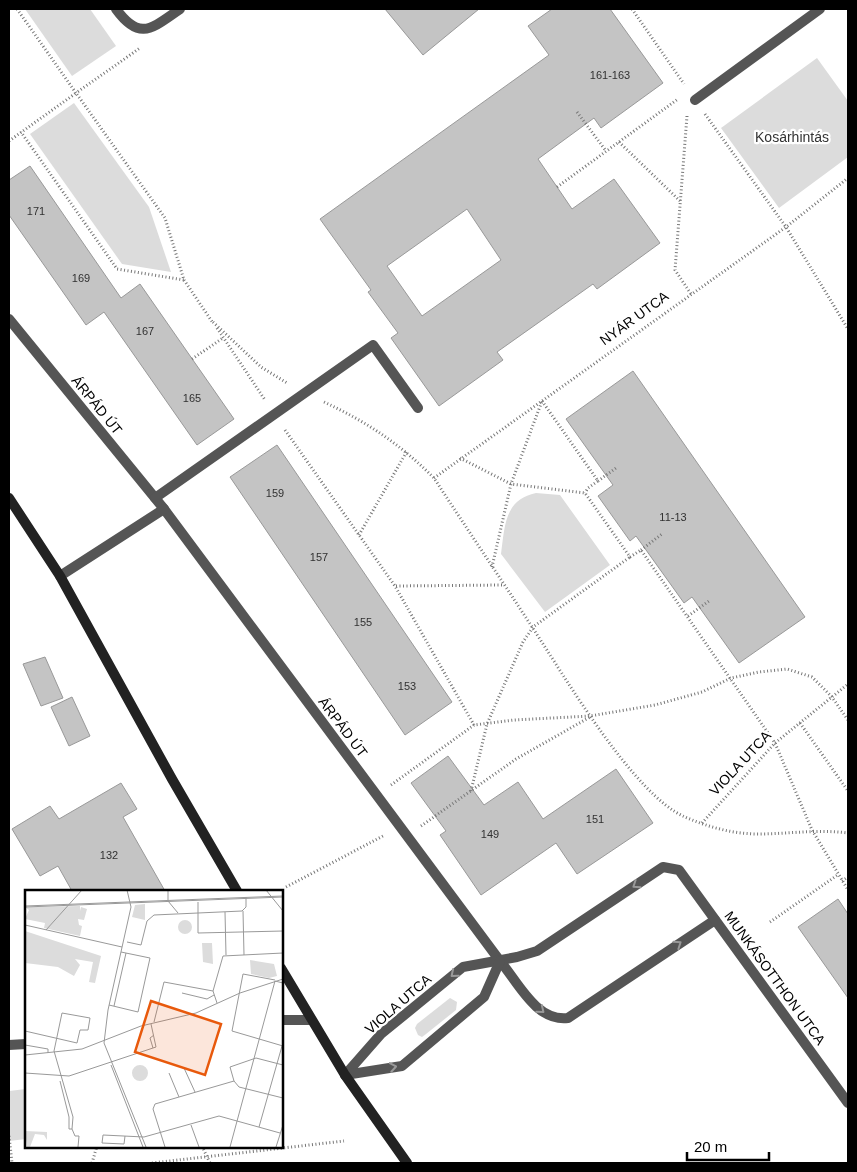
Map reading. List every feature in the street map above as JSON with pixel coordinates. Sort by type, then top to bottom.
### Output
[{"type":"main road","points":[[11,503],[60,576],[235,890]]},
{"type":"main road","points":[[282,970],[345,1075],[406,1163]]},
{"type":"street","points":[[116,9],[126,23],[137,29],[151,29],[180,9]]},
{"type":"street","points":[[695,100],[820,9]]},
{"type":"street","name":"ÁRPÁD ÚT","points":[[9,319],[164,509],[500,961]]},
{"type":"street","points":[[155,498],[274,413],[374,345],[418,408]]},
{"type":"street","points":[[60,576],[164,509]]},
{"type":"street","name":"VIOLA UTCA","points":[[345,1075],[381,1034],[463,967],[500,961],[537,951],[663,867],[679,870]]},
{"type":"street","name":"MUNKÁSOTTHON UTCA","points":[[679,870],[848,1103]]},
{"type":"street","points":[[345,1075],[402,1066],[484,997],[500,961],[536,1007],[554,1019],[568,1018],[715,920]]},
{"type":"street","points":[[282,1020],[311,1020]]},
{"type":"street","points":[[9,1046],[25,1044]]},
{"type":"path","points":[[17,9],[165,218],[184,280],[395,586],[474,725]]},
{"type":"path","points":[[632,9],[688,91],[786,227],[848,329]]},
{"type":"path","points":[[9,141],[140,47]]},
{"type":"path","points":[[557,187],[688,91]]},
{"type":"path","points":[[688,91],[675,270],[691,294]]},
{"type":"path","points":[[577,112],[606,151]]},
{"type":"path","points":[[21,132],[117,269],[184,280]]},
{"type":"path","points":[[619,142],[680,202]]},
{"type":"path","name":"NYÁR UTCA","points":[[434,478],[786,227],[848,178]]},
{"type":"path","points":[[213,322],[261,367],[304,393],[359,418],[407,451],[434,478],[590,716],[634,772],[657,797],[682,816],[724,830],[756,834],[812,830],[848,833]]},
{"type":"path","points":[[192,359],[223,338]]},
{"type":"path","points":[[542,401],[598,481]]},
{"type":"path","points":[[492,568],[510,484],[542,401]]},
{"type":"path","points":[[359,535],[407,451]]},
{"type":"path","points":[[460,458],[510,484],[585,493],[630,557]]},
{"type":"path","points":[[585,493],[588,488],[616,468]]},
{"type":"path","points":[[471,791],[486,724],[523,642],[533,627],[662,534]]},
{"type":"path","points":[[641,550],[775,743],[812,830],[848,890]]},
{"type":"path","points":[[395,586],[503,585]]},
{"type":"path","points":[[688,616],[709,601]]},
{"type":"path","points":[[376,796],[474,725],[514,720],[590,716],[655,705],[702,692],[731,678],[786,669],[812,677],[832,697],[848,720]]},
{"type":"path","name":"VIOLA UTCA","points":[[702,823],[775,743],[848,684]]},
{"type":"path","points":[[406,836],[516,760],[590,716]]},
{"type":"path","points":[[800,723],[848,791]]},
{"type":"path","points":[[286,887],[399,827]]},
{"type":"path","points":[[770,922],[839,874]]},
{"type":"path","points":[[842,881],[848,877]]},
{"type":"path","points":[[9,1136],[12,1163]]},
{"type":"path","points":[[152,1163],[209,1158],[344,1141]]},
{"type":"path","points":[[92,1163],[97,1147]]},
{"type":"path","points":[[203,1147],[210,1163]]},
{"type":"green space","points":[[25,9],[90,9],[116,46],[72,76]]},
{"type":"green space","name":"Kosárhintás","points":[[817,58],[848,101],[848,157],[779,208],[721,128]]},
{"type":"green space","points":[[74,103],[149,207],[171,272],[122,264],[30,134]]},
{"type":"green space","points":[[536,493],[560,495],[610,565],[545,612],[501,554],[505,524],[512,508],[525,496]]},
{"type":"green space","points":[[450,998],[457,1002],[456,1010],[422,1037],[418,1035],[415,1028],[417,1024]]},
{"type":"green space","points":[[25,1089],[25,1139],[9,1141],[9,1091]]},
{"type":"building","points":[[385,9],[479,9],[423,55]]},
{"type":"building","points":[[552,9],[610,9],[663,83],[601,128],[594,118],[538,159],[572,209],[614,179],[660,243],[597,289],[593,284],[497,352],[503,360],[439,406],[391,338],[398,333],[368,292],[371,290],[320,219],[549,55],[528,26]],"holes":[[[467,209],[501,260],[422,316],[387,266]]]},
{"type":"building","points":[[30,166],[121,298],[140,284],[234,419],[197,445],[104,312],[86,325],[9,215],[9,180]]},
{"type":"building","points":[[633,371],[805,617],[739,663],[692,597],[684,603],[636,536],[630,541],[598,496],[613,485],[566,419]]},
{"type":"building","points":[[277,445],[452,702],[405,735],[230,477]]},
{"type":"building","points":[[45,657],[63,698],[41,706],[23,664]]},
{"type":"building","points":[[72,697],[90,736],[69,746],[51,707]]},
{"type":"building","points":[[448,756],[484,805],[518,782],[543,819],[616,769],[653,823],[577,874],[556,843],[481,895],[440,835],[446,831],[411,783]]},
{"type":"building","points":[[121,783],[137,809],[123,817],[164,890],[71,890],[58,866],[40,876],[12,829],[50,806],[59,819]]},
{"type":"building","points":[[838,899],[848,914],[848,998],[798,927]]}]
